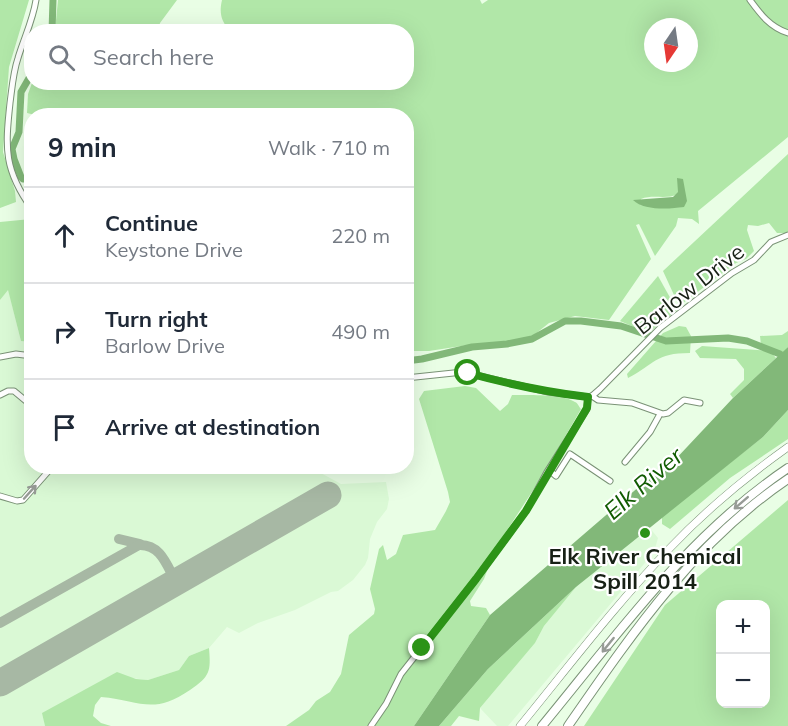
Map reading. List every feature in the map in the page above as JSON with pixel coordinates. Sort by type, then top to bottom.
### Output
[{"type":"highway","points":[[542,726],[684,557],[757,489],[788,468]]},
{"type":"highway","points":[[568,726],[629,638],[680,575],[746,511],[788,479]]},
{"type":"main road","points":[[520,726],[622,601],[670,547],[724,496],[788,447]]},
{"type":"street","points":[[30,24],[36,0]]},
{"type":"street","points":[[750,0],[770,25],[788,33]]},
{"type":"street","points":[[24,40],[12,81],[6,145],[11,173],[24,197]]},
{"type":"street","name":"Barlow Drive","points":[[371,726],[402,674],[526,511],[587,409],[590,397],[657,331],[724,279],[754,260],[771,242],[788,235]]},
{"type":"street","points":[[0,357],[24,355]]},
{"type":"street","points":[[414,377],[463,372],[548,392],[632,403],[660,414],[668,413],[687,400],[700,403]]},
{"type":"street","points":[[0,395],[14,391],[24,399]]},
{"type":"street","points":[[625,462],[650,432],[660,414]]},
{"type":"street","points":[[549,470],[556,476],[570,454],[610,481]]},
{"type":"street","points":[[0,496],[17,501],[23,500],[46,474]]},
{"type":"shaded area","points":[[0,0],[29,0],[9,67],[3,152],[15,191],[16,202],[0,208]]},
{"type":"shaded area","points":[[58,0],[177,0],[160,24],[56,24]]},
{"type":"shaded area","points":[[222,0],[480,0],[482,4],[488,0],[788,0],[788,137],[698,211],[699,224],[692,219],[678,218],[676,226],[655,256],[639,224],[636,225],[651,259],[609,320],[575,316],[549,323],[534,335],[513,342],[414,351],[414,108],[27,108],[29,90],[414,90],[414,24],[225,24],[222,17]],"holes":[[[678,178],[682,207],[663,208],[640,205],[641,199],[678,194]]]},
{"type":"shaded area","points":[[788,154],[788,233],[777,233],[769,223],[758,226],[748,225],[747,230],[754,251],[679,306],[663,271]]},
{"type":"shaded area","points":[[677,178],[683,179],[687,201],[684,207],[650,208],[633,200],[673,197],[678,192]]},
{"type":"shaded area","points":[[24,220],[24,341],[21,341],[8,290],[0,300],[0,222]]},
{"type":"shaded area","points":[[658,276],[677,310],[648,333],[620,321]]},
{"type":"shaded area","points":[[8,289],[21,341],[24,341],[24,474],[323,474],[341,484],[386,482],[389,499],[387,509],[377,522],[370,539],[365,565],[353,580],[338,591],[331,592],[239,633],[227,627],[209,648],[189,656],[179,670],[148,680],[131,678],[43,713],[45,726],[0,726],[0,300]]},
{"type":"shaded area","points":[[679,326],[686,327],[691,336],[690,353],[662,357],[628,378],[627,374],[663,333]]},
{"type":"shaded area","points":[[788,331],[788,347],[782,353],[761,345],[760,336],[782,335]]},
{"type":"shaded area","points":[[702,346],[770,351],[776,358],[733,398],[730,394],[744,380],[744,369],[736,359],[700,358],[695,351]]},
{"type":"shaded area","points":[[788,347],[788,410],[763,437],[576,587],[488,669],[439,726],[414,726],[490,615],[641,485],[672,463],[733,398]]},
{"type":"shaded area","points":[[465,386],[476,388],[500,411],[508,404],[512,395],[545,395],[570,399],[581,409],[545,472],[496,547],[484,579],[470,601],[471,606],[486,608],[490,615],[414,726],[286,726],[330,692],[341,674],[349,635],[374,614],[370,589],[379,549],[383,545],[387,560],[396,554],[403,535],[435,530],[446,511],[450,502],[448,492],[419,399],[424,391]]},
{"type":"shaded area","points":[[788,410],[788,439],[730,478],[670,529],[662,524],[662,516],[763,437]]},
{"type":"shaded area","points":[[788,500],[788,726],[584,726],[665,605]]},
{"type":"shaded area","points":[[649,527],[658,538],[654,552],[508,726],[497,726],[480,708],[535,643],[544,626],[576,587]]},
{"type":"shaded area","points":[[576,587],[544,626],[535,643],[480,708],[479,721],[459,716],[451,726],[439,726],[488,669]]},
{"type":"shaded area","points":[[209,648],[208,673],[197,685],[177,698],[166,702],[146,704],[101,697],[95,705],[93,716],[101,723],[111,726],[45,726],[42,713],[117,672],[136,679],[148,680],[179,670],[189,656]]},
{"type":"waterway","points":[[52,24],[53,0]]},
{"type":"waterway","points":[[24,87],[21,92],[19,132],[12,149],[21,177],[24,179]]},
{"type":"waterway","points":[[414,360],[472,347],[532,339],[565,321],[621,326],[666,341],[728,338],[747,341],[780,354]]},
{"type":"taxiway","points":[[119,539],[140,544]]},
{"type":"taxiway","points":[[0,623],[139,545],[153,548],[158,552],[176,582]]},
{"type":"runway","points":[[0,683],[328,495]]},
{"type":"place","name":"Elk River Chemical Spill 2014","points":[[645,533]]},
{"type":"route","points":[[422,648],[526,511],[587,408],[588,397],[548,392],[468,373]]},
{"type":"water label","name":"Elk River","points":[[643,483]]}]
